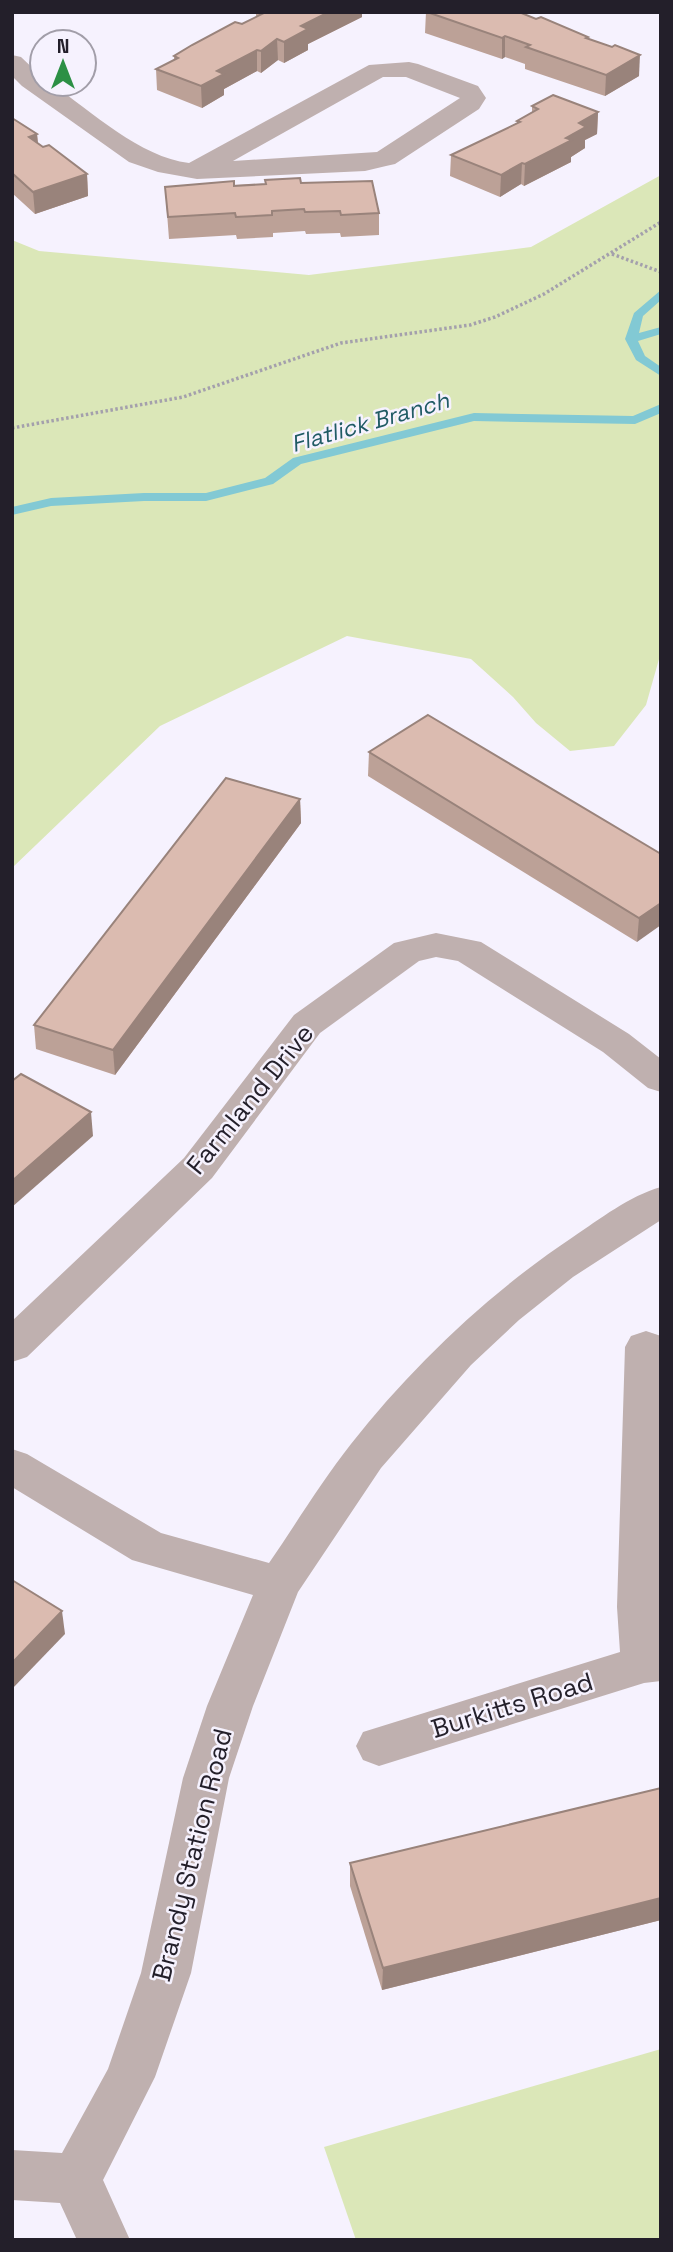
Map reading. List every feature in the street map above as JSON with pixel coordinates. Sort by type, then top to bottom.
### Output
[{"type":"street","points":[[12,62],[32,81],[138,156],[156,165],[197,171],[375,161],[386,158],[470,104],[473,98],[469,91],[409,69],[377,70],[197,171]]},
{"type":"street","name":"Farmland Drive","points":[[12,1346],[198,1168],[307,1024],[407,952],[436,945],[468,951],[616,1043],[661,1079]]},
{"type":"street","name":"Brandy Station Road","points":[[76,2179],[130,2077],[166,1973],[206,1778],[230,1706],[279,1584],[366,1456],[456,1354],[505,1309],[559,1266],[614,1229],[661,1202]]},
{"type":"street","name":"Burkitts Road","points":[[379,1746],[652,1663],[639,1607],[646,1347]]},
{"type":"street","points":[[12,1466],[148,1547],[279,1584]]},
{"type":"street","points":[[12,2175],[76,2179],[104,2240]]},
{"type":"path","points":[[12,428],[120,411],[181,397],[236,381],[324,348],[382,336],[466,326],[506,312],[612,254],[661,222]]},
{"type":"path","points":[[612,254],[661,272]]},
{"type":"green space","points":[[661,175],[661,652],[646,705],[614,746],[570,751],[536,723],[513,697],[471,659],[347,636],[160,726],[12,868],[12,240],[39,251],[309,275],[531,247]]},
{"type":"green space","points":[[661,2049],[661,2240],[356,2240],[324,2147]]},
{"type":"building","points":[[256,12],[329,12],[301,26],[308,29],[284,42],[277,39],[261,51],[257,50],[217,71],[224,74],[201,86],[156,69],[178,58],[174,56],[192,45],[235,22],[242,24],[262,14]]},
{"type":"building","points":[[427,12],[519,12],[536,19],[541,17],[588,37],[586,38],[640,55],[606,75],[526,47],[530,45],[505,36],[502,38]]},
{"type":"building","points":[[553,95],[598,112],[579,123],[586,127],[566,138],[572,140],[501,175],[451,155],[520,122],[517,121],[538,109],[532,106]]},
{"type":"building","points":[[12,118],[37,134],[29,137],[43,147],[49,145],[87,174],[33,192],[12,173]]},
{"type":"building","points":[[300,178],[301,183],[372,181],[379,213],[341,215],[340,211],[305,212],[304,209],[272,211],[272,215],[236,217],[235,213],[168,217],[165,187],[234,181],[234,186],[266,184],[265,180]]},
{"type":"building","points":[[428,715],[661,854],[661,903],[639,918],[369,752]]},
{"type":"building","points":[[226,778],[300,799],[113,1050],[34,1025]]},
{"type":"building","points":[[21,1074],[91,1112],[12,1181],[12,1081]]},
{"type":"building","points":[[12,1580],[62,1611],[12,1663]]},
{"type":"building","points":[[661,1788],[661,1898],[383,1968],[350,1863]]},
{"type":"waterway","name":"Flatlick Branch","points":[[631,339],[638,315],[661,293]]},
{"type":"waterway","points":[[631,339],[661,330]]},
{"type":"waterway","name":"Flatlick Branch","points":[[631,339],[640,358],[661,373]]},
{"type":"waterway","name":"Flatlick Branch","points":[[12,511],[51,502],[206,497],[269,481],[297,461],[474,417],[635,420],[661,408]]}]
